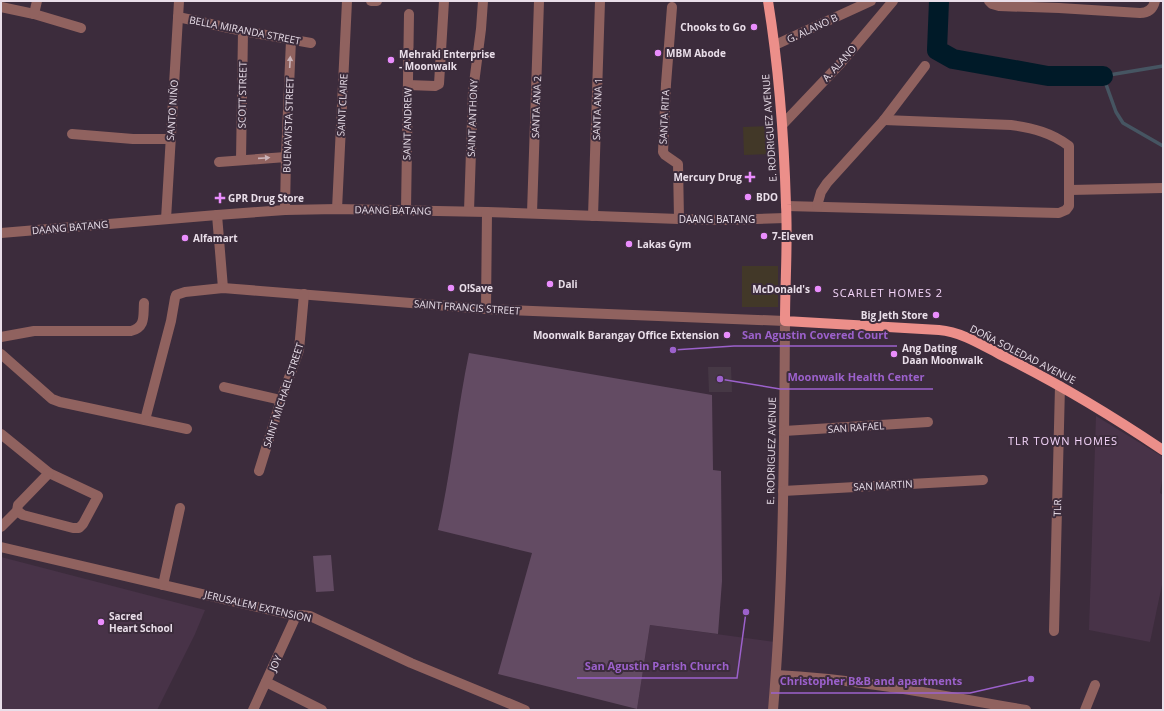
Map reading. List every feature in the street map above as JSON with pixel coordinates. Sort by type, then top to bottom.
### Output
[{"type":"main road","name":"E. RODRIGUEZ AVENUE","points":[[768,1],[775,45],[783,124],[786,206],[785,321]]},
{"type":"main road","name":"DOÑA SOLEDAD AVENUE","points":[[785,321],[946,331],[972,340],[1060,386],[1121,422],[1163,450]]},
{"type":"street","points":[[34,14],[37,1]]},
{"type":"street","name":"SANTO NIÑO","points":[[166,219],[180,1]]},
{"type":"street","name":"SAINT CLAIRE","points":[[337,209],[347,1]]},
{"type":"street","points":[[371,1],[377,1]]},
{"type":"street","points":[[408,85],[436,86],[439,84],[444,1]]},
{"type":"street","name":"SAINT ANTHONY","points":[[469,211],[473,91],[482,1]]},
{"type":"street","name":"SANTA ANA 2","points":[[532,213],[539,1]]},
{"type":"street","name":"SANTA ANA 1","points":[[593,216],[600,1]]},
{"type":"street","name":"G. ALANO B","points":[[775,45],[871,1]]},
{"type":"street","name":"A. ALANO","points":[[783,124],[840,64],[893,1]]},
{"type":"street","points":[[991,2],[999,6],[1060,4],[1140,14],[1148,12],[1153,6],[1154,1]]},
{"type":"street","points":[[1,7],[34,14],[81,28]]},
{"type":"street","name":"SANTA RITA","points":[[672,7],[666,84],[663,152],[678,164],[680,219]]},
{"type":"street","name":"SAINT ANDREW","points":[[406,210],[409,14]]},
{"type":"street","name":"BELLA MIRANDA STREET","points":[[178,16],[243,31],[311,43]]},
{"type":"street","name":"SCOTT STREET","points":[[242,160],[243,31]]},
{"type":"street","name":"BUENAVISTA STREET","points":[[286,210],[286,157],[291,40]]},
{"type":"street","points":[[817,206],[821,192],[827,183],[884,120],[925,66]]},
{"type":"street","points":[[786,206],[1059,213],[1066,210],[1069,206],[1069,146],[1051,134],[1012,125],[884,120]]},
{"type":"street","points":[[72,134],[133,139],[170,139]]},
{"type":"street","points":[[220,162],[286,157]]},
{"type":"street","points":[[1070,190],[1163,188]]},
{"type":"street","name":"DAANG BATANG","points":[[1,233],[286,210],[337,209],[469,211],[727,220],[786,218]]},
{"type":"street","points":[[486,309],[487,212]]},
{"type":"street","points":[[217,215],[223,288]]},
{"type":"street","name":"SAINT FRANCIS STREET","points":[[145,420],[171,321],[176,295],[185,292],[223,288],[486,309],[785,321]]},
{"type":"street","name":"SAINT MICHAEL STREET","points":[[259,471],[281,400],[299,350],[304,294]]},
{"type":"street","points":[[1,337],[34,331],[131,331],[142,325],[144,303]]},
{"type":"street","name":"E. RODRIGUEZ AVENUE","points":[[773,710],[779,632],[783,491],[785,321]]},
{"type":"street","points":[[1,354],[52,399],[187,429]]},
{"type":"street","name":"TLR","points":[[1054,630],[1060,386]]},
{"type":"street","points":[[224,388],[281,400]]},
{"type":"street","name":"SAN RAFAEL","points":[[784,431],[928,422]]},
{"type":"street","points":[[1,434],[49,473],[98,496],[82,526],[79,528],[73,528],[17,511]]},
{"type":"street","points":[[1,527],[17,511],[18,505],[49,473]]},
{"type":"street","name":"SAN MARTIN","points":[[783,491],[983,480]]},
{"type":"street","points":[[164,585],[180,508]]},
{"type":"street","name":"JERUSALEM EXTENSION","points":[[1,547],[296,616],[310,616],[411,663],[525,710]]},
{"type":"street","name":"JOY","points":[[253,710],[296,616]]},
{"type":"street","points":[[776,675],[851,681],[1026,710]]},
{"type":"street","points":[[266,682],[322,710]]},
{"type":"street","points":[[1085,710],[1095,685]]},
{"type":"shaded area","points":[[772,126],[773,154],[744,155],[743,127]]},
{"type":"shaded area","points":[[742,266],[778,266],[778,307],[742,307]]},
{"type":"shaded area","points":[[469,353],[712,395],[713,470],[721,471],[722,581],[718,634],[650,625],[637,709],[498,674],[532,553],[438,530],[447,486]]},
{"type":"shaded area","points":[[708,367],[731,367],[732,392],[709,392]]},
{"type":"shaded area","points":[[1096,416],[1163,457],[1163,474],[1160,493],[1163,495],[1163,580],[1150,642],[1089,630]]},
{"type":"shaded area","points":[[331,555],[334,591],[316,592],[313,556]]},
{"type":"shaded area","name":"Sacred Heart School","points":[[1,557],[205,610],[195,634],[157,710],[1,710]]},
{"type":"shaded area","points":[[650,625],[775,642],[768,710],[637,709]]},
{"type":"waterway","points":[[939,1],[937,50],[953,59],[1048,76],[1103,76]]},
{"type":"waterway","points":[[1163,66],[1103,76],[1116,112],[1123,123],[1163,146]]},
{"type":"place","name":"Chooks to Go","points":[[754,27]]},
{"type":"place","name":"MBM Abode","points":[[658,53]]},
{"type":"place","name":"Mehraki Enterprise - Moonwalk","points":[[391,60]]},
{"type":"place","name":"Mercury Drug","points":[[750,177]]},
{"type":"place","name":"BDO","points":[[748,197]]},
{"type":"place","name":"GPR Drug Store","points":[[220,198]]},
{"type":"place","name":"7-Eleven","points":[[764,236]]},
{"type":"place","name":"Alfamart","points":[[185,238]]},
{"type":"place","name":"Lakas Gym","points":[[629,244]]},
{"type":"place","name":"Dali","points":[[550,284]]},
{"type":"place","name":"O!Save","points":[[451,288]]},
{"type":"place","name":"McDonald's","points":[[818,289]]},
{"type":"place","name":"Big Jeth Store","points":[[936,315]]},
{"type":"place","name":"Moonwalk Barangay Office Extension","points":[[727,335]]},
{"type":"place","name":"San Agustin Covered Court","points":[[673,350]]},
{"type":"place","name":"Ang Dating Daan Moonwalk","points":[[894,354]]},
{"type":"place","name":"Moonwalk Health Center","points":[[720,379]]},
{"type":"place","name":"San Agustin Parish Church","points":[[746,612]]},
{"type":"place","name":"Sacred Heart School","points":[[101,622]]},
{"type":"place","name":"Christopher B&B and apartments","points":[[1031,679]]},
{"type":"district","name":"SCARLET HOMES 2","points":[[888,293]]},
{"type":"district","name":"TLR TOWN HOMES","points":[[1063,441]]}]
